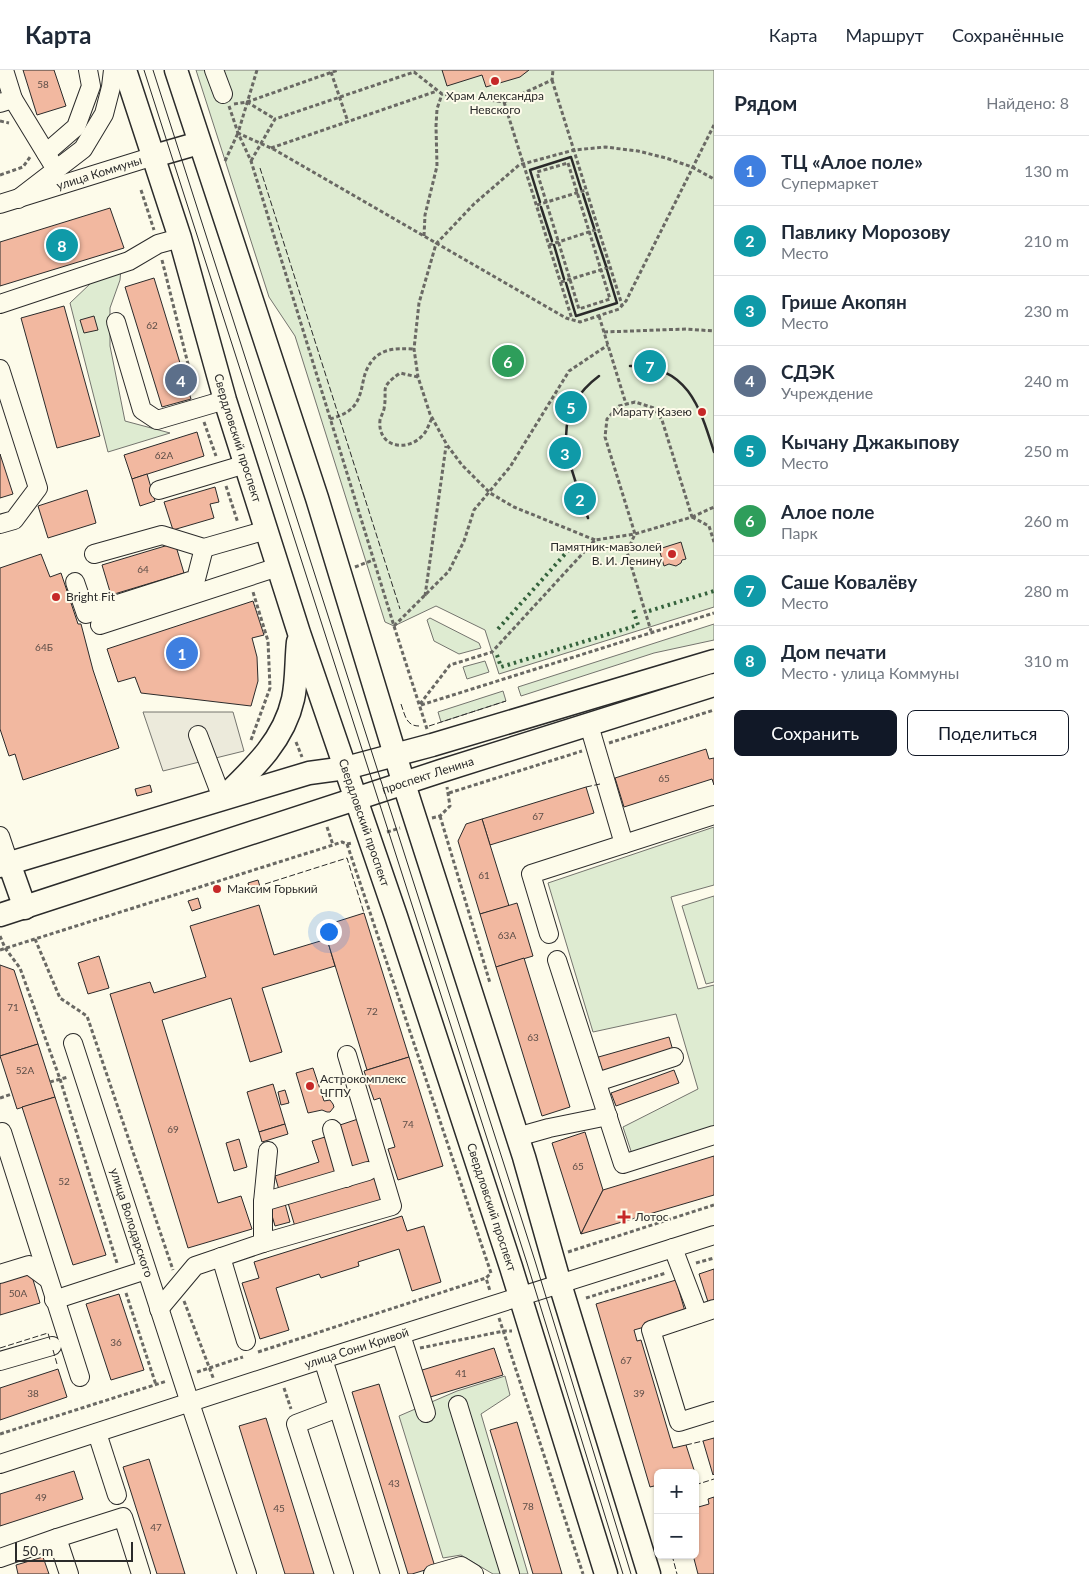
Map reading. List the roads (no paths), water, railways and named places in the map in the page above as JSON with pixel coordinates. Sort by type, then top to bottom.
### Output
[{"type":"main road","name":"Свердловский проспект","points":[[125,70],[180,238],[225,400],[299,633],[396,916],[501,1270],[520,1296],[606,1574]]},
{"type":"main road","points":[[176,70],[317,498],[404,784],[517,1137],[649,1574]]},
{"type":"main road","name":"улица Коммуны","points":[[154,156],[199,143]]},
{"type":"main road","points":[[222,798],[255,767],[273,745],[287,719],[293,698],[299,633]]},
{"type":"main road","points":[[25,908],[5,865],[222,798],[309,773],[346,768],[396,755],[714,661]]},
{"type":"main road","name":"проспект Ленина","points":[[0,915],[441,771],[714,686]]},
{"type":"street","points":[[4,70],[6,101],[46,153],[56,170]]},
{"type":"street","points":[[46,153],[76,126],[91,86],[88,70]]},
{"type":"street","points":[[18,199],[83,149],[104,114],[113,70]]},
{"type":"street","points":[[214,70],[222,94]]},
{"type":"street","name":"улица Коммуны","points":[[0,204],[154,156]]},
{"type":"street","points":[[0,304],[129,261],[158,244],[180,238]]},
{"type":"street","points":[[116,322],[142,410],[157,420],[225,400]]},
{"type":"street","points":[[0,369],[38,488],[14,520],[0,524]]},
{"type":"street","points":[[159,490],[246,464]]},
{"type":"street","points":[[94,554],[162,535],[204,548],[267,530]]},
{"type":"street","points":[[75,582],[86,614],[196,579],[204,548]]},
{"type":"street","points":[[100,625],[278,566]]},
{"type":"street","points":[[589,725],[624,844]]},
{"type":"street","points":[[198,735],[222,798]]},
{"type":"street","points":[[549,934],[531,874],[714,816]]},
{"type":"street","points":[[0,836],[5,865]]},
{"type":"street","points":[[557,960],[623,1164],[714,1135]]},
{"type":"street","name":"улица Володарского","points":[[73,1043],[247,1574]]},
{"type":"street","points":[[159,1309],[195,1266],[263,1243],[392,1206],[347,1056]]},
{"type":"street","points":[[597,1082],[674,1057]]},
{"type":"street","points":[[517,1137],[548,1128],[608,1116]]},
{"type":"street","points":[[332,1129],[346,1178]]},
{"type":"street","points":[[2,1132],[80,1377]]},
{"type":"street","points":[[263,1243],[263,1202],[268,1151]]},
{"type":"street","points":[[263,1202],[368,1171]]},
{"type":"street","name":"улица Сони Кривой","points":[[0,1464],[714,1235]]},
{"type":"street","points":[[672,1248],[680,1268],[706,1311],[651,1330],[679,1422],[714,1410]]},
{"type":"street","points":[[221,1257],[246,1341]]},
{"type":"street","points":[[0,1274],[29,1265],[48,1279]]},
{"type":"street","points":[[54,1300],[146,1270]]},
{"type":"street","points":[[401,1334],[426,1413]]},
{"type":"street","points":[[0,1361],[52,1346]]},
{"type":"street","points":[[323,1359],[390,1574]]},
{"type":"street","points":[[458,1405],[510,1574]]},
{"type":"street","points":[[338,1408],[296,1424],[344,1574]]},
{"type":"street","points":[[97,1433],[117,1495]]},
{"type":"street","points":[[0,1558],[124,1517],[141,1574]]},
{"type":"street","points":[[57,1538],[69,1574]]},
{"type":"street","points":[[433,1574],[461,1566],[474,1574]]},
{"type":"tram line","points":[[144,70],[527,1263],[623,1574]]},
{"type":"tram line","points":[[153,70],[535,1261],[631,1574]]},
{"type":"place","name":"Храм Александра Невского","points":[[495,81]]},
{"type":"place","name":"Дом печати","points":[[62,245]]},
{"type":"place","name":"Алое поле","points":[[508,361]]},
{"type":"place","name":"Саше Ковалёву","points":[[650,366]]},
{"type":"place","name":"СДЭК","points":[[181,380]]},
{"type":"place","name":"Кычану Джакыпову","points":[[571,407]]},
{"type":"place","name":"Марату Казею","points":[[702,412]]},
{"type":"place","name":"Грише Акопян","points":[[565,453]]},
{"type":"place","name":"Павлику Морозову","points":[[580,499]]},
{"type":"place","name":"Памятник-мавзолей В. И. Ленину","points":[[672,554]]},
{"type":"place","name":"Bright Fit","points":[[56,597]]},
{"type":"place","name":"ТЦ «Алое поле»","points":[[182,653]]},
{"type":"place","name":"Максим Горький","points":[[217,889]]},
{"type":"place","name":"Астрокомплекс ЧГПУ","points":[[310,1086]]},
{"type":"place","name":"Лотос","points":[[624,1217]]}]
